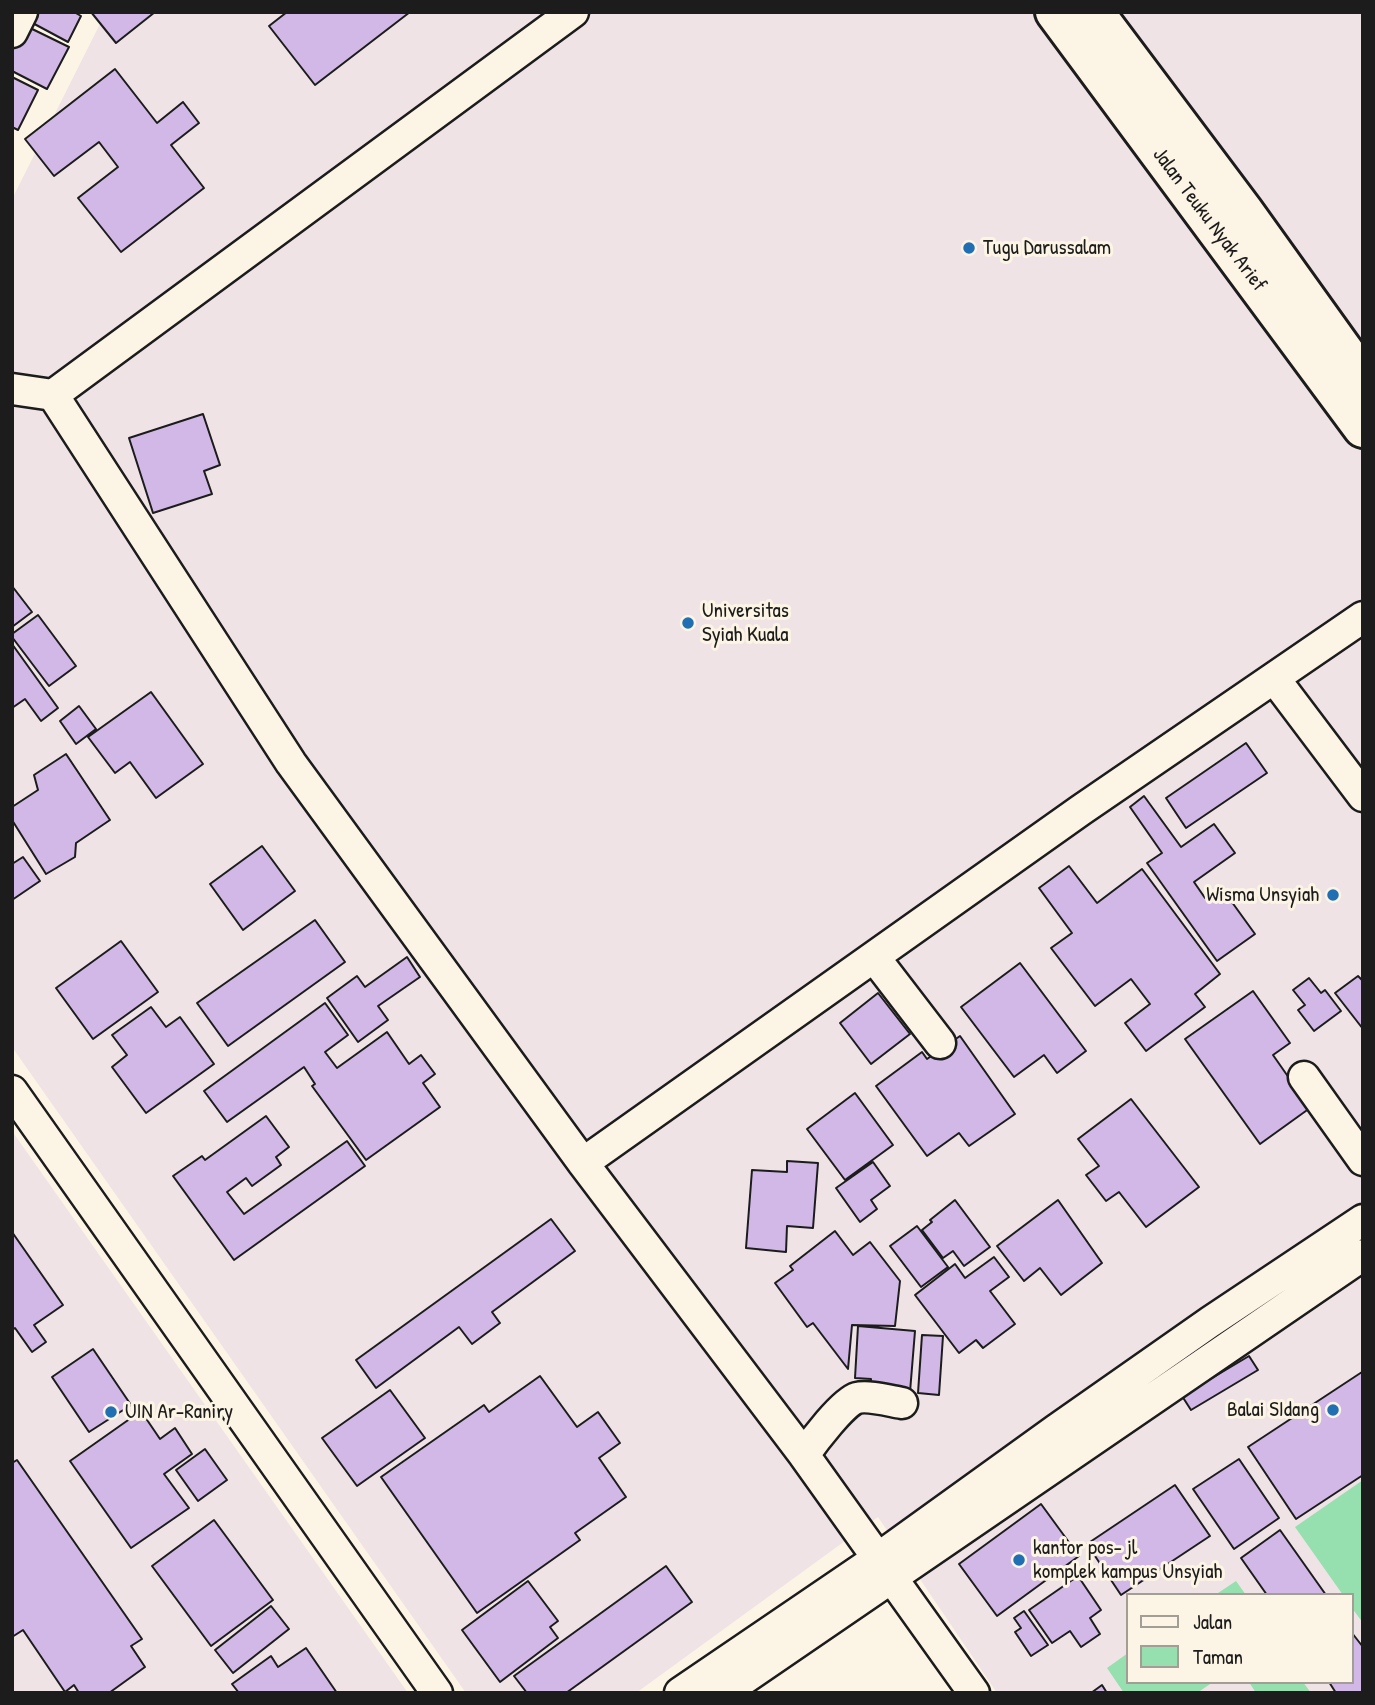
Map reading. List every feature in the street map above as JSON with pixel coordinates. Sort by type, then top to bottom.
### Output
[{"type":"main road","name":"Jalan Teuku Nyak Arief","points":[[1055,12],[1363,428]]},
{"type":"main road","name":"Jalan Teuku Nyak Arief","points":[[1094,12],[1244,212],[1363,378]]},
{"type":"street","points":[[12,32],[22,12]]},
{"type":"street","points":[[12,389],[53,395],[573,12]]},
{"type":"street","points":[[53,395],[291,763],[583,1163],[804,1455],[974,1693]]},
{"type":"street","points":[[583,1163],[1081,810],[1363,617]]},
{"type":"street","points":[[1274,678],[1363,796]]},
{"type":"street","points":[[874,957],[940,1043]]},
{"type":"street","points":[[1304,1077],[1363,1160]]},
{"type":"street","points":[[12,1091],[437,1693]]},
{"type":"street","points":[[723,1693],[1056,1430],[1363,1220]]},
{"type":"street","points":[[680,1693],[884,1568],[1363,1255]]},
{"type":"street","points":[[804,1455],[827,1424],[853,1400],[862,1397],[902,1403]]},
{"type":"shaded area","name":"Universitas Syiah Kuala","points":[[106,12],[1363,12],[1363,1693],[997,1693],[878,1517],[636,1693],[466,1693],[12,1047],[12,199]]},
{"type":"shaded area","name":"UIN Ar-Raniry","points":[[12,1131],[408,1693],[12,1693]]},
{"type":"green space","points":[[1363,1480],[1363,1623],[1354,1611],[1354,1593],[1342,1593],[1295,1527]]},
{"type":"green space","points":[[1236,1581],[1245,1593],[1218,1593]]},
{"type":"green space","points":[[1126,1654],[1126,1684],[1210,1684],[1197,1693],[1124,1693],[1107,1668]]},
{"type":"green space","points":[[1250,1684],[1304,1684],[1311,1693],[1256,1693]]},
{"type":"building","points":[[31,12],[74,12],[81,16],[68,42],[27,20]]},
{"type":"building","points":[[91,12],[155,12],[116,43]]},
{"type":"building","points":[[287,12],[410,12],[315,85],[269,26]]},
{"type":"building","points":[[24,25],[69,47],[47,89],[12,71],[12,48]]},
{"type":"building","points":[[115,69],[157,123],[183,102],[199,123],[171,145],[204,188],[121,252],[78,198],[118,167],[99,142],[54,176],[25,139]]},
{"type":"building","points":[[12,77],[38,90],[18,130],[12,127]]},
{"type":"building","points":[[203,414],[220,465],[204,471],[212,494],[153,513],[129,438]]},
{"type":"building","points":[[12,586],[32,612],[12,627]]},
{"type":"building","points":[[38,615],[76,666],[49,686],[12,637],[12,634]]},
{"type":"building","points":[[12,644],[58,708],[41,721],[25,699],[12,708]]},
{"type":"building","points":[[151,692],[203,764],[156,798],[130,762],[115,773],[88,737]]},
{"type":"building","points":[[79,706],[96,729],[76,744],[60,721]]},
{"type":"building","points":[[1246,743],[1267,773],[1186,828],[1166,798]]},
{"type":"building","points":[[66,754],[110,820],[76,843],[75,857],[46,874],[12,820],[12,807],[38,790],[34,775]]},
{"type":"building","points":[[1144,796],[1181,847],[1214,824],[1235,853],[1194,882],[1205,898],[1221,887],[1255,934],[1217,961],[1147,863],[1162,853],[1130,807]]},
{"type":"building","points":[[262,846],[295,891],[243,930],[210,884]]},
{"type":"building","points":[[23,857],[40,881],[12,900],[12,864]]},
{"type":"building","points":[[1069,866],[1097,903],[1142,869],[1220,974],[1195,994],[1205,1007],[1146,1051],[1125,1023],[1150,1004],[1131,979],[1095,1006],[1051,948],[1072,933],[1039,888]]},
{"type":"building","points":[[315,920],[345,962],[228,1046],[197,1003]]},
{"type":"building","points":[[121,941],[158,992],[93,1039],[56,988]]},
{"type":"building","points":[[407,957],[420,977],[378,1006],[388,1020],[358,1042],[327,998],[357,976],[365,987]]},
{"type":"building","points":[[1020,963],[1086,1051],[1057,1073],[1044,1055],[1014,1077],[961,1007]]},
{"type":"building","points":[[1358,976],[1363,981],[1363,1029],[1335,993]]},
{"type":"building","points":[[1309,978],[1321,993],[1325,990],[1341,1011],[1314,1031],[1298,1010],[1305,1005],[1293,990]]},
{"type":"building","points":[[1253,991],[1290,1043],[1273,1055],[1310,1108],[1260,1144],[1185,1039]]},
{"type":"building","points":[[878,993],[910,1034],[871,1064],[840,1023]]},
{"type":"building","points":[[325,1003],[348,1035],[325,1052],[337,1068],[387,1032],[409,1064],[421,1055],[435,1074],[423,1083],[440,1107],[366,1160],[312,1086],[315,1084],[304,1067],[227,1122],[204,1091]]},
{"type":"building","points":[[151,1007],[166,1027],[180,1017],[214,1064],[146,1113],[112,1067],[127,1055],[112,1035]]},
{"type":"building","points":[[960,1036],[1015,1114],[969,1146],[959,1133],[927,1156],[876,1086],[922,1052],[927,1059]]},
{"type":"building","points":[[855,1093],[893,1145],[845,1180],[807,1129]]},
{"type":"building","points":[[1131,1099],[1199,1187],[1146,1227],[1119,1192],[1106,1201],[1086,1175],[1099,1166],[1078,1139]]},
{"type":"building","points":[[266,1116],[289,1147],[276,1157],[281,1165],[252,1186],[246,1178],[227,1192],[244,1214],[347,1141],[365,1166],[234,1260],[173,1176],[202,1156],[205,1160]]},
{"type":"building","points":[[787,1161],[818,1163],[813,1228],[787,1226],[786,1252],[746,1248],[752,1170],[787,1172]]},
{"type":"building","points":[[873,1162],[890,1186],[871,1200],[877,1209],[860,1222],[836,1188]]},
{"type":"building","points":[[955,1200],[990,1247],[964,1266],[953,1251],[943,1258],[922,1230]]},
{"type":"building","points":[[1058,1200],[1102,1263],[1061,1295],[1040,1268],[1024,1281],[997,1246]]},
{"type":"building","points":[[551,1219],[575,1251],[492,1312],[500,1323],[472,1344],[459,1327],[376,1388],[356,1360]]},
{"type":"building","points":[[917,1226],[948,1267],[921,1287],[890,1246]]},
{"type":"building","points":[[835,1231],[853,1255],[870,1242],[900,1281],[895,1326],[852,1325],[848,1369],[813,1323],[807,1327],[775,1283],[793,1270],[790,1266]]},
{"type":"building","points":[[12,1232],[63,1305],[34,1325],[46,1342],[32,1352],[15,1328],[12,1330]]},
{"type":"building","points":[[994,1257],[1009,1277],[990,1291],[1015,1324],[983,1348],[976,1340],[959,1353],[915,1295],[955,1264],[965,1278]]},
{"type":"building","points":[[858,1326],[915,1331],[910,1392],[871,1389],[871,1379],[855,1378]]},
{"type":"building","points":[[922,1335],[943,1336],[939,1395],[918,1393]]},
{"type":"building","points":[[93,1349],[131,1405],[89,1432],[52,1377]]},
{"type":"building","points":[[1249,1356],[1258,1370],[1191,1410],[1182,1396]]},
{"type":"building","name":"Balai SIdang","points":[[1362,1372],[1363,1475],[1296,1519],[1248,1447]]},
{"type":"building","points":[[540,1376],[577,1427],[598,1412],[620,1443],[599,1458],[626,1497],[575,1533],[580,1540],[477,1613],[381,1477],[484,1405],[489,1412]]},
{"type":"building","points":[[390,1390],[425,1438],[357,1486],[322,1438]]},
{"type":"building","points":[[141,1411],[160,1439],[175,1428],[192,1454],[164,1474],[189,1508],[131,1548],[70,1461]]},
{"type":"building","points":[[205,1449],[227,1480],[198,1501],[176,1470]]},
{"type":"building","points":[[1239,1459],[1279,1518],[1234,1549],[1193,1489]]},
{"type":"building","points":[[17,1460],[142,1639],[131,1646],[145,1667],[109,1693],[79,1693],[74,1685],[65,1692],[23,1630],[12,1637],[12,1463]]},
{"type":"building","points":[[1175,1485],[1210,1536],[1121,1595],[1087,1544]]},
{"type":"building","name":"kantor pos- jl komplek kampus Unsyiah","points":[[1041,1504],[1079,1556],[997,1616],[959,1564]]},
{"type":"building","points":[[214,1520],[273,1600],[211,1646],[152,1566]]},
{"type":"building","points":[[1280,1530],[1325,1593],[1266,1593],[1241,1558]]},
{"type":"building","points":[[666,1566],[692,1602],[566,1693],[527,1693],[514,1676]]},
{"type":"building","points":[[1078,1576],[1101,1610],[1090,1618],[1100,1634],[1081,1647],[1070,1631],[1052,1643],[1029,1610]]},
{"type":"building","points":[[528,1581],[558,1621],[550,1627],[558,1638],[500,1682],[462,1630]]},
{"type":"building","points":[[271,1606],[289,1629],[233,1673],[215,1650]]},
{"type":"building","points":[[1024,1611],[1048,1645],[1031,1656],[1015,1632],[1021,1628],[1014,1618]]},
{"type":"building","points":[[1354,1636],[1363,1647],[1363,1693],[1336,1693],[1330,1684],[1354,1684]]},
{"type":"building","points":[[306,1648],[337,1693],[239,1693],[232,1684],[271,1656],[278,1667]]},
{"type":"building","points":[[1102,1685],[1107,1693],[1091,1693]]},
{"type":"place","name":"Tugu Darussalam","points":[[969,248]]},
{"type":"place","name":"Universitas Syiah Kuala","points":[[688,623]]},
{"type":"place","name":"Wisma Unsyiah","points":[[1333,895]]},
{"type":"place","name":"Balai SIdang","points":[[1333,1410]]},
{"type":"place","name":"UIN Ar-Raniry","points":[[111,1412]]},
{"type":"place","name":"kantor pos- jl komplek kampus Unsyiah","points":[[1019,1560]]}]
